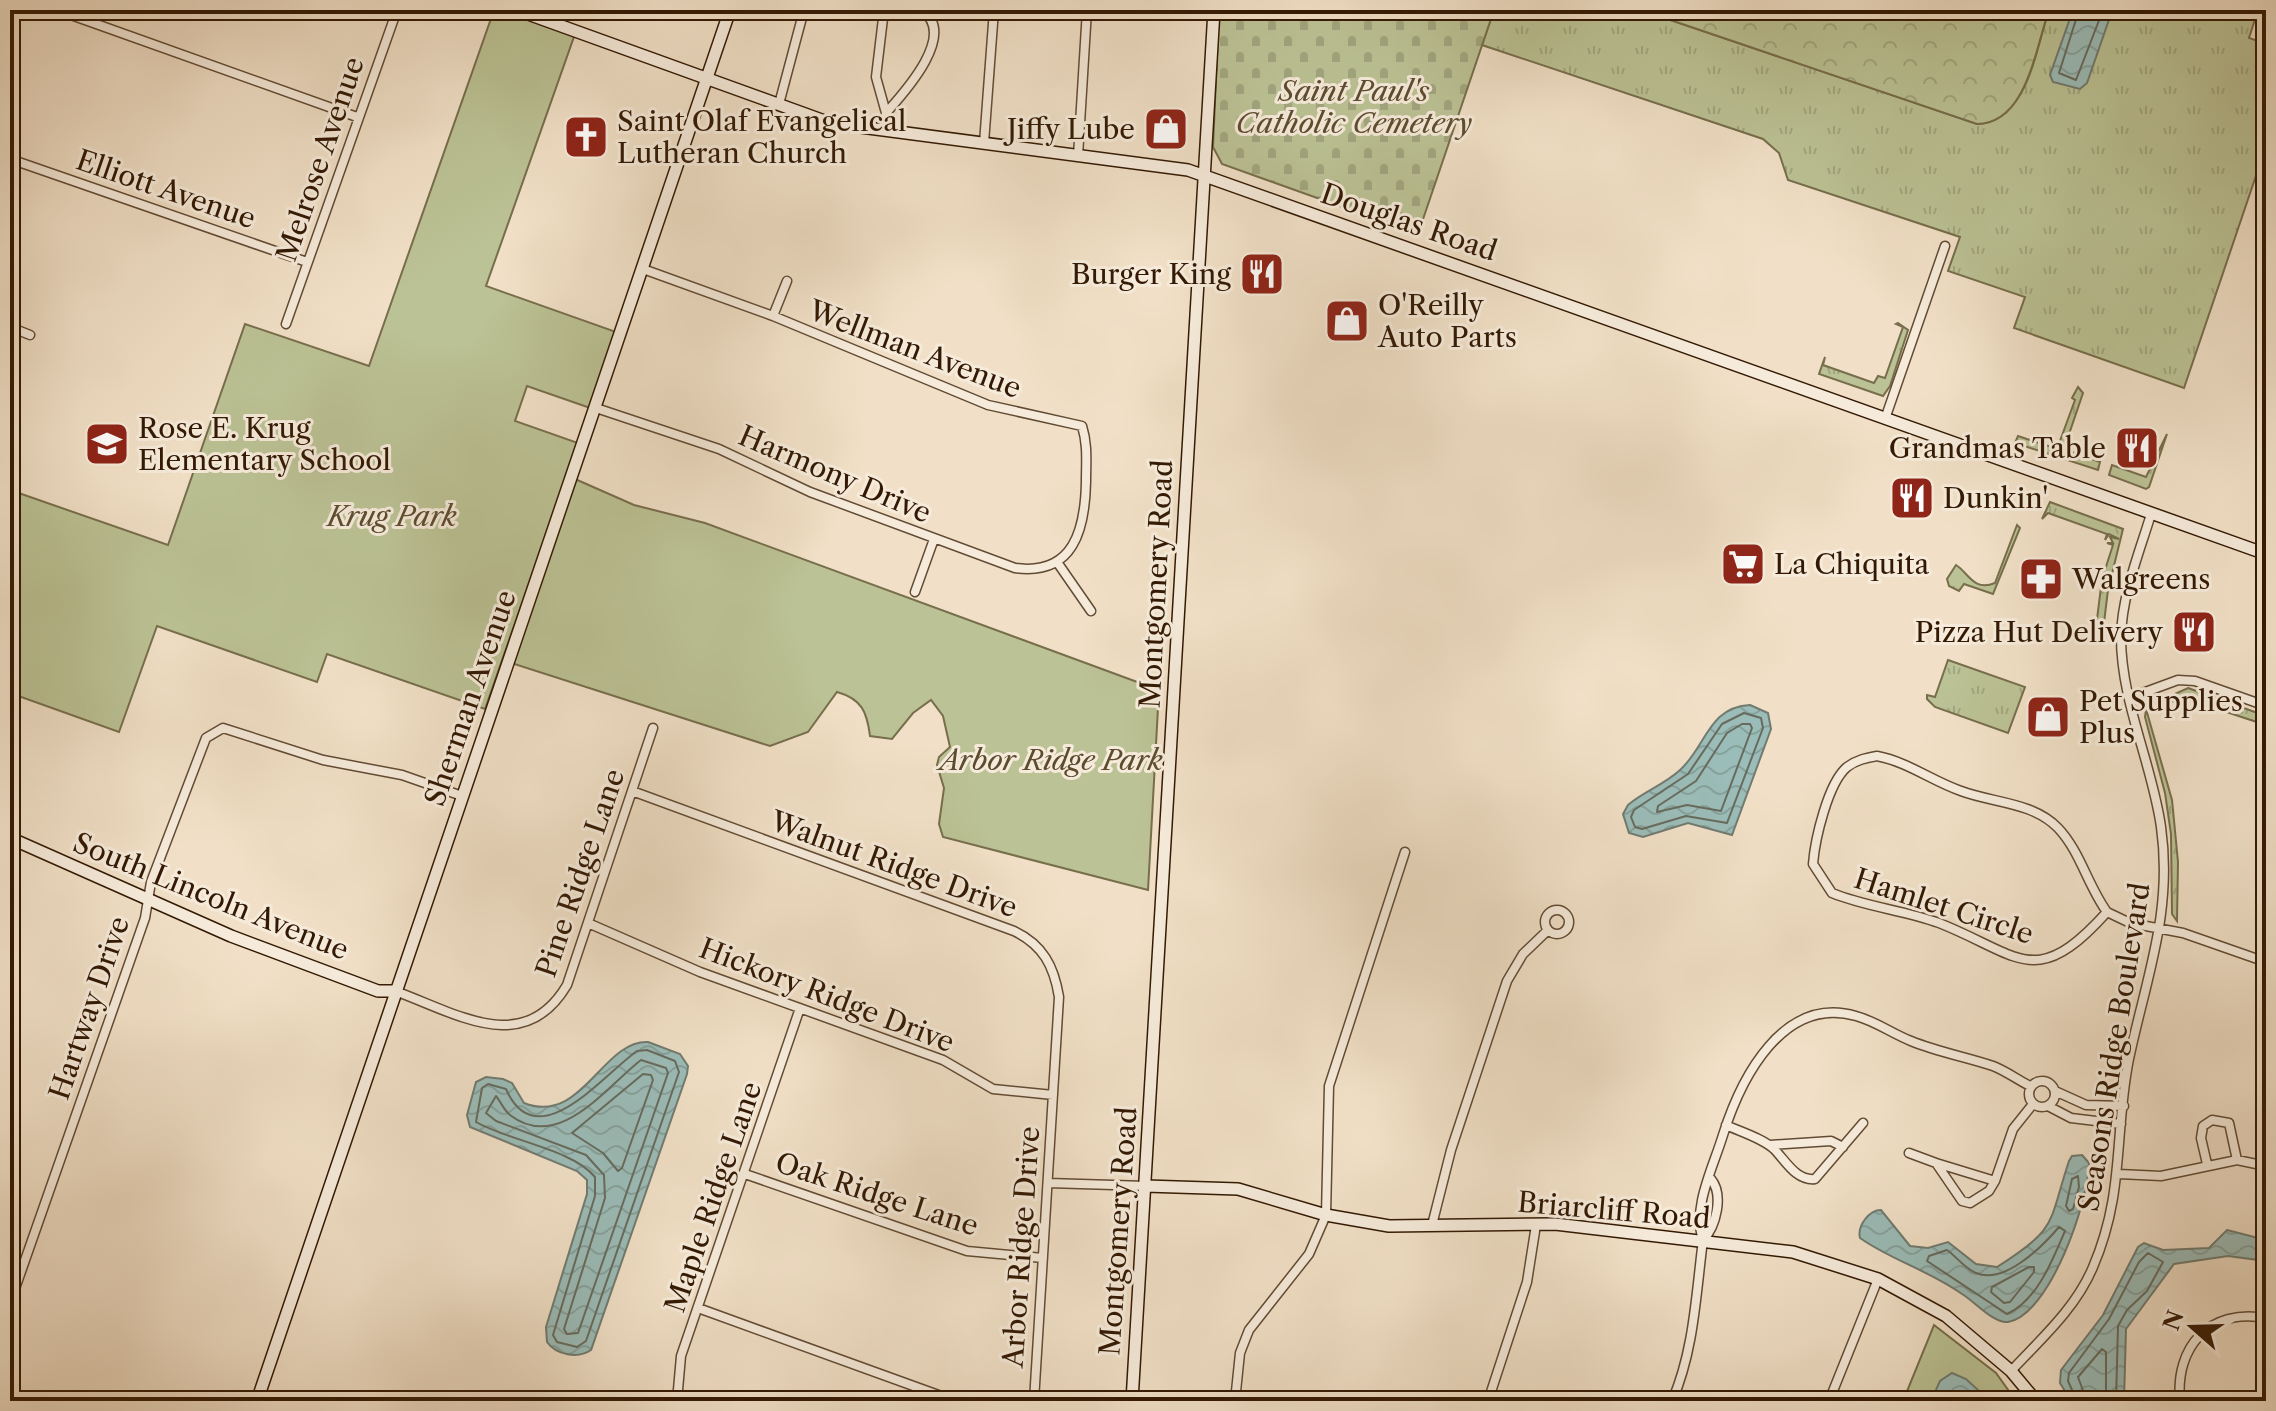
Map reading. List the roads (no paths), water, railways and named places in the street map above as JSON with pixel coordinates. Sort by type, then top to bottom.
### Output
[{"type":"street","points":[[57,10],[357,117]]},
{"type":"street","name":"Melrose Avenue","points":[[286,324],[397,10]]},
{"type":"street","name":"Douglas Road","points":[[517,10],[830,123],[1203,174],[2266,554]]},
{"type":"street","name":"Sherman Avenue","points":[[257,1401],[730,10]]},
{"type":"street","points":[[779,104],[804,10]]},
{"type":"street","points":[[884,10],[876,77],[886,113],[885,130]]},
{"type":"street","points":[[886,113],[915,79],[929,53],[932,23],[930,15],[921,10]]},
{"type":"street","points":[[984,143],[994,10]]},
{"type":"street","points":[[1078,156],[1087,10]]},
{"type":"street","name":"Montgomery Road","points":[[1132,1401],[1214,10]]},
{"type":"street","name":"Elliott Avenue","points":[[10,159],[307,262]]},
{"type":"street","points":[[1885,419],[1945,246]]},
{"type":"street","name":"Wellman Avenue","points":[[643,269],[773,316],[988,405],[1082,426],[1087,442],[1085,515],[1078,539],[1057,562]]},
{"type":"street","points":[[773,316],[787,281]]},
{"type":"street","points":[[10,327],[30,335]]},
{"type":"street","name":"Harmony Drive","points":[[596,408],[719,449],[810,492],[1015,568],[1028,570],[1057,562]]},
{"type":"street","name":"Seasons Ridge Boulevard","points":[[2011,1371],[2061,1318],[2092,1271],[2110,1223],[2119,1174],[2129,1059],[2160,930],[2164,871],[2161,826],[2129,698],[2121,639],[2125,596],[2151,514]]},
{"type":"street","points":[[915,592],[934,539]]},
{"type":"street","points":[[1057,562],[1091,611]]},
{"type":"street","points":[[2129,698],[2178,680],[2195,681],[2266,706]]},
{"type":"street","name":"Hartway Drive","points":[[10,1303],[148,900],[151,882],[200,749],[214,731],[223,728],[236,730],[323,760],[402,775],[462,796]]},
{"type":"street","name":"Pine Ridge Lane","points":[[395,991],[497,1028],[530,1022],[559,997],[588,923],[653,728]]},
{"type":"street","name":"Hamlet Circle","points":[[1877,756],[1895,759],[1963,792],[2036,813],[2064,835],[2094,895],[2107,912],[2081,941],[2058,956],[2035,960],[1994,951],[1939,924],[1832,893],[1813,864],[1815,842],[1835,784],[1845,769],[1855,762],[1877,756]]},
{"type":"street","name":"Walnut Ridge Drive","points":[[632,791],[1028,937],[1046,956],[1057,980],[1059,997],[1053,1095]]},
{"type":"street","name":"South Lincoln Avenue","points":[[10,838],[246,942],[378,991],[395,991]]},
{"type":"street","points":[[1235,1401],[1239,1358],[1249,1330],[1309,1254],[1326,1215],[1329,1086],[1405,852]]},
{"type":"street","points":[[2107,912],[2160,930],[2183,933],[2266,962]]},
{"type":"street","name":"Hickory Ridge Drive","points":[[588,923],[700,972],[950,1062],[993,1089],[1053,1095]]},
{"type":"street","points":[[1432,1225],[1451,1150],[1507,981],[1523,954],[1548,930]]},
{"type":"street","name":"Maple Ridge Lane","points":[[677,1401],[681,1356],[800,1008]]},
{"type":"street","points":[[1672,1401],[1685,1368],[1703,1240],[1699,1228],[1704,1190],[1711,1179],[1726,1125],[1773,1037],[1790,1025],[1824,1014],[1857,1016],[1913,1042],[1996,1067],[2030,1086]]},
{"type":"street","points":[[2030,1086],[2044,1080],[2055,1091],[2086,1105],[2124,1106]]},
{"type":"street","points":[[2030,1086],[2028,1097],[2033,1104],[2048,1106],[2078,1120],[2121,1124]]},
{"type":"street","points":[[2048,1106],[2055,1091]]},
{"type":"street","name":"Arbor Ridge Drive","points":[[1034,1401],[1053,1095]]},
{"type":"street","points":[[1936,1163],[1962,1201],[1970,1203],[1989,1191],[2013,1129],[2033,1104]]},
{"type":"street","points":[[2207,1164],[2201,1138],[2203,1126],[2212,1120],[2229,1123],[2237,1160]]},
{"type":"street","points":[[1726,1125],[1770,1145],[1800,1177],[1809,1180],[1815,1179],[1863,1123]]},
{"type":"street","points":[[1770,1145],[1831,1141],[1843,1147]]},
{"type":"street","points":[[1909,1153],[1995,1181]]},
{"type":"street","points":[[2119,1174],[2161,1176],[2237,1160],[2266,1166]]},
{"type":"street","name":"Oak Ridge Lane","points":[[745,1174],[967,1251],[1043,1258]]},
{"type":"street","points":[[1703,1240],[1714,1230],[1717,1194],[1711,1179]]},
{"type":"street","name":"Briarcliff Road","points":[[1048,1183],[1238,1189],[1326,1215],[1389,1226],[1536,1225],[1703,1240],[1793,1252],[1878,1279],[1946,1316],[2011,1371],[2036,1401]]},
{"type":"street","points":[[1488,1401],[1527,1282],[1536,1225]]},
{"type":"street","points":[[1829,1401],[1878,1279]]},
{"type":"street","points":[[698,1308],[955,1401]]},
{"type":"street","points":[[2180,1401],[2178,1382],[2184,1358],[2197,1337],[2215,1323],[2234,1316],[2266,1318]]},
{"type":"water","points":[[2073,10],[2110,10],[2111,14],[2087,83],[2080,89],[2053,82],[2050,75]]},
{"type":"water","points":[[1750,705],[1768,713],[1771,729],[1732,835],[1688,823],[1643,837],[1629,833],[1623,814],[1628,805],[1680,770],[1716,720],[1736,707]]},
{"type":"water","points":[[648,1042],[680,1054],[688,1066],[687,1074],[591,1350],[568,1354],[556,1350],[547,1342],[546,1327],[587,1194],[587,1180],[577,1171],[470,1127],[467,1115],[476,1082],[486,1077],[512,1083],[524,1103],[544,1107],[561,1103],[577,1093],[617,1054],[632,1045]]},
{"type":"water","points":[[2082,1155],[2089,1163],[2087,1180],[2064,1254],[2038,1299],[2024,1315],[2008,1322],[2002,1322],[1950,1286],[1860,1238],[1860,1229],[1865,1220],[1881,1210],[1910,1246],[1928,1248],[1948,1242],[1976,1264],[1997,1267],[2041,1233],[2053,1212],[2069,1161],[2072,1156]]},
{"type":"water","points":[[2227,1230],[2266,1240],[2266,1261],[2228,1256],[2174,1264],[2126,1329],[2124,1401],[2071,1401],[2060,1383],[2061,1370],[2103,1315],[2138,1247],[2144,1243],[2163,1250],[2209,1248]]},
{"type":"water","points":[[1952,1373],[1966,1379],[1990,1401],[1931,1401],[1940,1381]]},
{"type":"place","name":"Jiffy Lube","points":[[1166,129]]},
{"type":"place","name":"Saint Olaf Evangelical Lutheran Church","points":[[586,137]]},
{"type":"place","name":"Burger King","points":[[1262,274]]},
{"type":"place","name":"O'Reilly Auto Parts","points":[[1347,321]]},
{"type":"place","name":"Rose E. Krug Elementary School","points":[[107,444]]},
{"type":"place","name":"Grandmas Table","points":[[2137,448]]},
{"type":"place","name":"Dunkin'","points":[[1912,498]]},
{"type":"place","name":"La Chiquita","points":[[1743,564]]},
{"type":"place","name":"Walgreens","points":[[2041,579]]},
{"type":"place","name":"Pizza Hut Delivery","points":[[2194,632]]},
{"type":"place","name":"Pet Supplies Plus","points":[[2048,717]]},
{"type":"park label","name":"Saint Paul's Catholic Cemetery","points":[[1354,107]]},
{"type":"park label","name":"Krug Park","points":[[392,516]]},
{"type":"park label","name":"Arbor Ridge Park","points":[[1051,760]]}]
